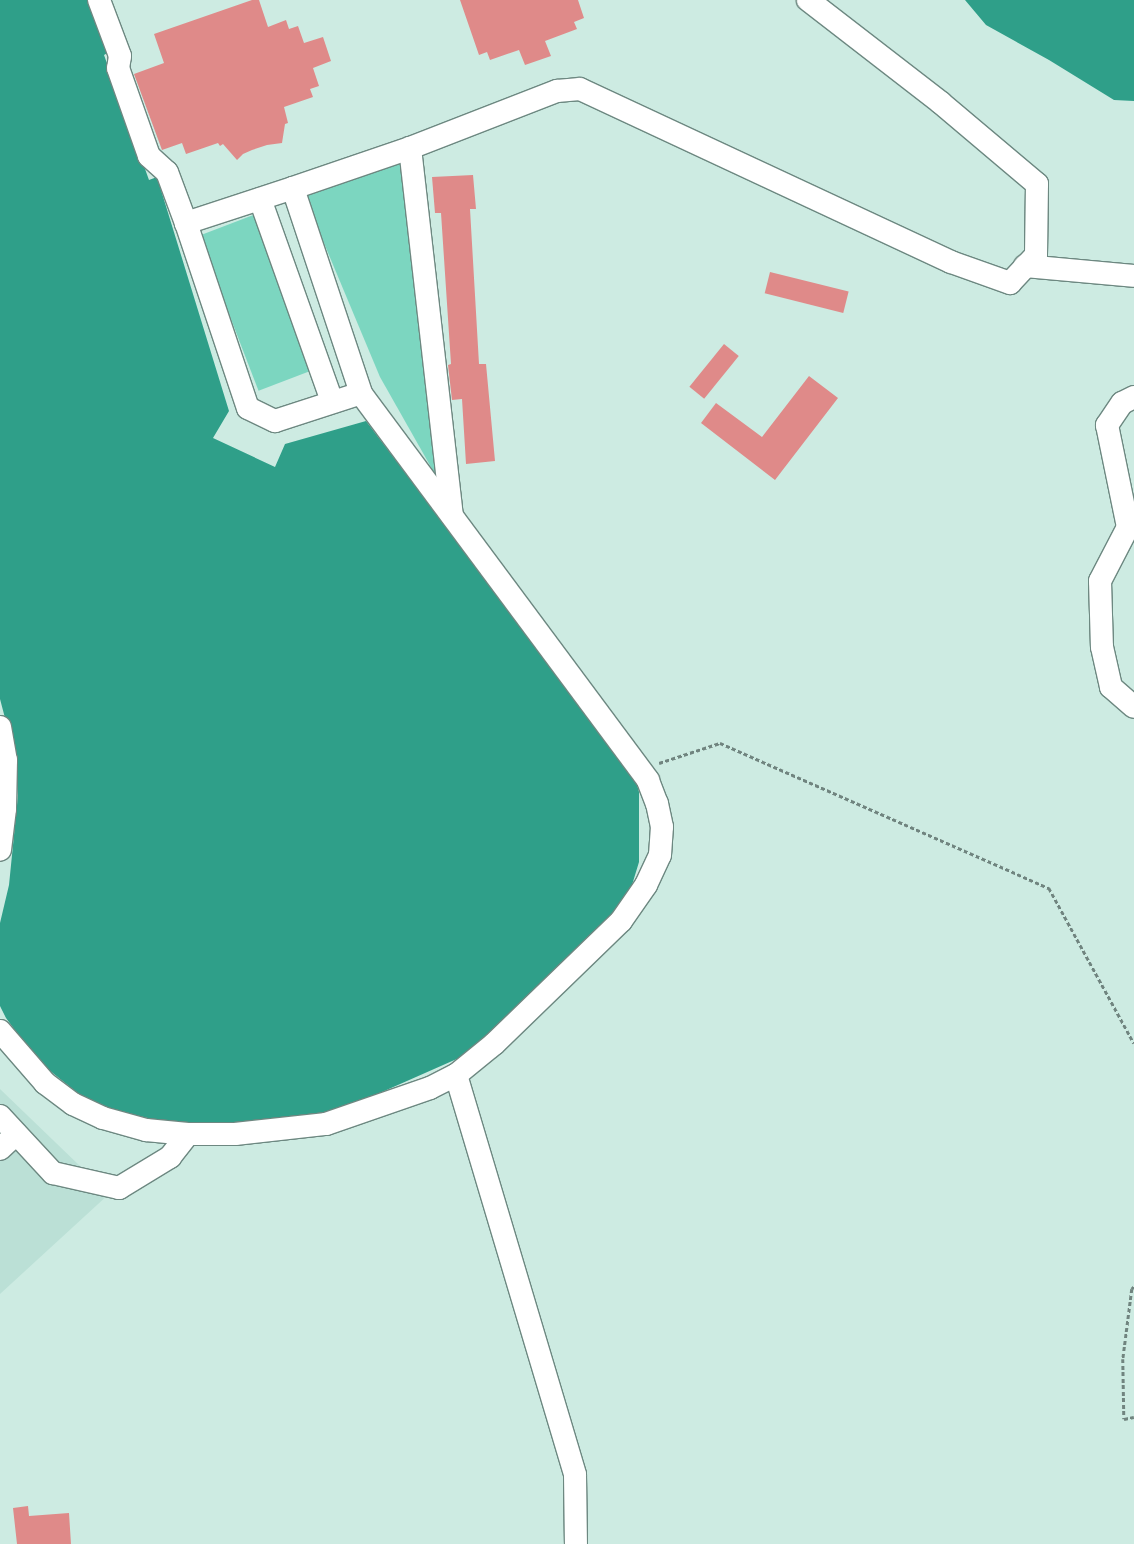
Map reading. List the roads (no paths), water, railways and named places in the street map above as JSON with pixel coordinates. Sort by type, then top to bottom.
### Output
[{"type":"street","points":[[99,0],[120,56],[118,68],[149,156],[167,172],[248,408],[276,421],[361,393]]},
{"type":"street","points":[[186,223],[410,148],[557,91],[580,89],[950,262],[1010,283],[1036,254],[1038,184],[940,102],[808,0]]},
{"type":"street","points":[[410,148],[452,516]]},
{"type":"street","points":[[0,1031],[46,1083],[73,1104],[104,1118],[146,1130],[188,1134],[235,1134],[326,1124],[430,1088],[456,1075],[494,1044],[622,921],[646,885],[660,855],[662,827],[657,804],[648,780],[361,393],[293,188]]},
{"type":"street","points":[[260,199],[332,401]]},
{"type":"street","points":[[1025,266],[1134,276]]},
{"type":"street","points":[[1134,397],[1122,403],[1107,425],[1128,527],[1100,581],[1102,647],[1111,687],[1134,707]]},
{"type":"street","points":[[0,727],[6,760],[5,808],[0,850]]},
{"type":"street","points":[[456,1075],[575,1475],[576,1544]]},
{"type":"street","points":[[0,1116],[53,1173],[119,1188],[170,1158],[188,1134]]},
{"type":"street","points":[[0,1149],[16,1134]]}]
